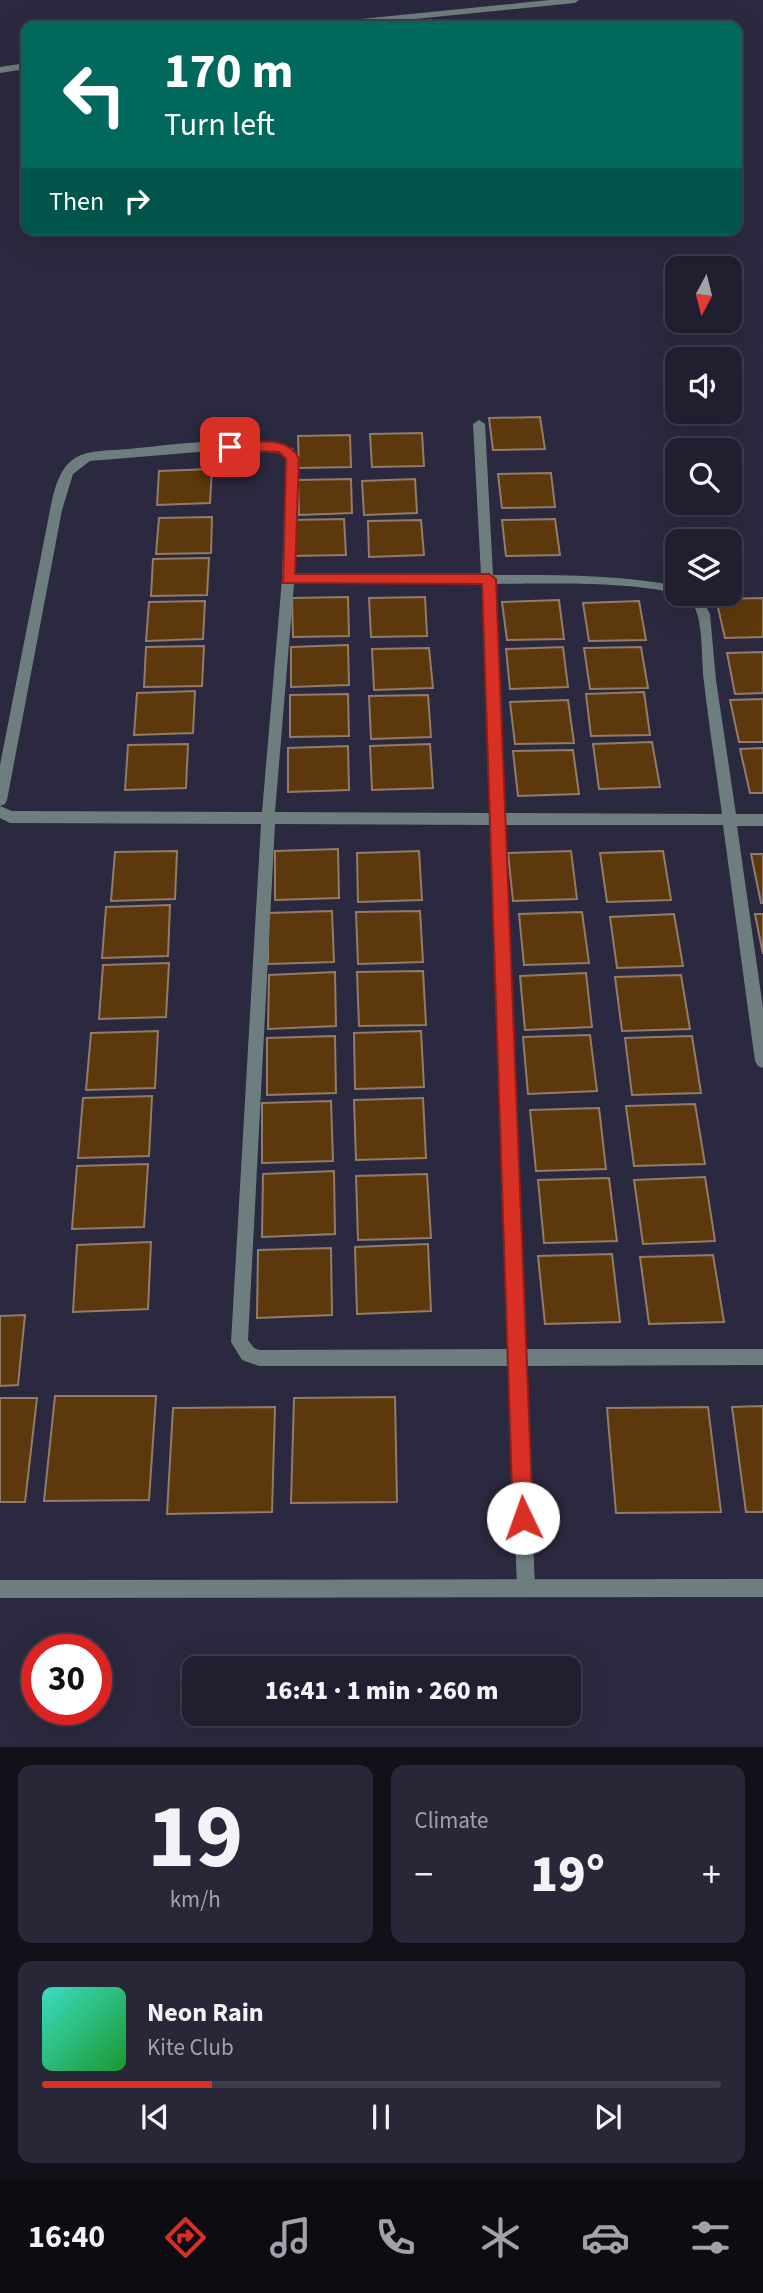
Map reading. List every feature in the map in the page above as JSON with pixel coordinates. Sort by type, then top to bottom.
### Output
[{"type":"street","points":[[370,21],[575,0]]},
{"type":"street","points":[[0,70],[21,67]]},
{"type":"street","points":[[479,424],[489,579],[515,1358],[526,1586]]},
{"type":"street","points":[[0,800],[56,510],[64,480],[75,462],[88,457],[230,447],[273,446],[289,451],[292,459],[288,579],[268,819],[239,1342],[247,1353],[259,1358],[763,1357]]},
{"type":"street","points":[[288,579],[588,580],[665,589]]},
{"type":"street","points":[[700,606],[704,614],[710,680],[763,1061]]},
{"type":"street","points":[[0,812],[10,817],[763,820]]},
{"type":"street","points":[[0,1590],[526,1586],[763,1588]]},
{"type":"building","points":[[540,417],[545,449],[493,450],[489,418]]},
{"type":"building","points":[[422,433],[424,466],[372,467],[370,434]]},
{"type":"building","points":[[350,435],[351,467],[299,468],[298,436]]},
{"type":"building","points":[[212,469],[210,503],[157,505],[159,471]]},
{"type":"building","points":[[551,473],[555,507],[502,508],[498,474]]},
{"type":"building","points":[[351,479],[352,513],[299,515],[298,480]]},
{"type":"building","points":[[415,479],[417,513],[364,515],[362,481]]},
{"type":"building","points":[[212,517],[211,553],[156,554],[159,518]]},
{"type":"building","points":[[344,519],[346,555],[291,556],[291,520]]},
{"type":"building","points":[[555,519],[560,555],[506,556],[502,520]]},
{"type":"building","points":[[421,520],[424,555],[369,557],[368,521]]},
{"type":"building","points":[[209,558],[207,595],[151,596],[153,559]]},
{"type":"building","points":[[348,597],[349,636],[293,637],[292,598]]},
{"type":"building","points":[[425,597],[427,636],[371,637],[369,598]]},
{"type":"building","points":[[742,598],[763,598],[763,637],[725,638],[718,606],[742,606]]},
{"type":"building","points":[[559,600],[564,639],[507,640],[502,602]]},
{"type":"building","points":[[205,601],[203,639],[146,641],[149,602]]},
{"type":"building","points":[[639,601],[646,640],[589,641],[583,603]]},
{"type":"building","points":[[348,645],[349,685],[291,687],[291,647]]},
{"type":"building","points":[[204,646],[202,686],[144,687],[146,647]]},
{"type":"building","points":[[563,647],[568,687],[510,689],[506,649]]},
{"type":"building","points":[[641,647],[648,688],[590,689],[584,648]]},
{"type":"building","points":[[429,648],[433,688],[374,690],[372,649]]},
{"type":"building","points":[[763,652],[763,693],[735,694],[727,653]]},
{"type":"building","points":[[195,691],[193,733],[134,735],[137,693]]},
{"type":"building","points":[[644,692],[650,735],[591,736],[586,694]]},
{"type":"building","points":[[348,694],[349,736],[290,737],[290,695]]},
{"type":"building","points":[[428,695],[431,737],[371,739],[369,696]]},
{"type":"building","points":[[763,699],[763,742],[739,742],[730,700]]},
{"type":"building","points":[[568,700],[574,743],[515,744],[510,702]]},
{"type":"building","points":[[652,742],[660,787],[599,789],[593,744]]},
{"type":"building","points":[[188,744],[186,788],[125,790],[128,745]]},
{"type":"building","points":[[430,744],[433,788],[372,790],[370,746]]},
{"type":"building","points":[[348,746],[349,790],[288,792],[288,748]]},
{"type":"building","points":[[763,748],[763,793],[750,793],[740,749]]},
{"type":"building","points":[[573,750],[579,794],[518,796],[513,751]]},
{"type":"building","points":[[338,849],[339,898],[275,900],[275,851]]},
{"type":"building","points":[[177,851],[175,899],[111,901],[115,852]]},
{"type":"building","points":[[419,851],[422,900],[358,902],[357,853]]},
{"type":"building","points":[[571,851],[577,899],[513,901],[508,853]]},
{"type":"building","points":[[663,851],[671,900],[607,902],[600,853]]},
{"type":"building","points":[[751,854],[763,854],[763,903],[761,903]]},
{"type":"building","points":[[170,905],[168,956],[102,958],[106,907]]},
{"type":"building","points":[[332,911],[334,962],[268,964],[268,913]]},
{"type":"building","points":[[420,911],[423,962],[358,964],[356,912]]},
{"type":"building","points":[[582,912],[589,963],[524,965],[519,914]]},
{"type":"building","points":[[674,914],[683,966],[617,968],[610,917]]},
{"type":"building","points":[[755,914],[763,914],[763,954]]},
{"type":"building","points":[[169,963],[166,1017],[99,1019],[103,965]]},
{"type":"building","points":[[423,971],[426,1025],[359,1026],[357,972]]},
{"type":"building","points":[[335,972],[336,1026],[268,1029],[269,975]]},
{"type":"building","points":[[586,973],[592,1027],[525,1030],[520,976]]},
{"type":"building","points":[[681,975],[690,1029],[622,1031],[615,977]]},
{"type":"building","points":[[158,1031],[155,1088],[86,1090],[91,1033]]},
{"type":"building","points":[[421,1031],[424,1087],[355,1089],[354,1033]]},
{"type":"building","points":[[590,1035],[597,1091],[528,1094],[523,1037]]},
{"type":"building","points":[[335,1036],[336,1093],[267,1095],[267,1038]]},
{"type":"building","points":[[692,1036],[701,1093],[632,1095],[625,1038]]},
{"type":"building","points":[[152,1096],[149,1156],[78,1158],[83,1098]]},
{"type":"building","points":[[423,1098],[426,1158],[356,1160],[354,1100]]},
{"type":"building","points":[[331,1101],[333,1161],[262,1163],[262,1103]]},
{"type":"building","points":[[695,1104],[705,1164],[634,1166],[626,1106]]},
{"type":"building","points":[[599,1108],[606,1169],[536,1171],[530,1110]]},
{"type":"building","points":[[148,1164],[144,1227],[72,1229],[77,1166]]},
{"type":"building","points":[[334,1171],[335,1234],[262,1237],[263,1174]]},
{"type":"building","points":[[427,1174],[431,1238],[358,1240],[356,1176]]},
{"type":"building","points":[[705,1177],[715,1241],[643,1244],[634,1180]]},
{"type":"building","points":[[609,1178],[617,1241],[544,1243],[538,1180]]},
{"type":"building","points":[[151,1242],[148,1309],[73,1312],[77,1245]]},
{"type":"building","points":[[428,1244],[431,1311],[357,1314],[355,1247]]},
{"type":"building","points":[[331,1248],[332,1315],[257,1318],[258,1250]]},
{"type":"building","points":[[612,1254],[620,1322],[545,1324],[538,1256]]},
{"type":"building","points":[[713,1255],[724,1322],[649,1324],[640,1257]]},
{"type":"building","points":[[25,1315],[18,1385],[0,1386],[0,1316]]},
{"type":"building","points":[[55,1396],[156,1396],[149,1500],[44,1501]]},
{"type":"building","points":[[395,1397],[397,1502],[291,1503],[294,1398]]},
{"type":"building","points":[[0,1398],[37,1398],[25,1502],[0,1502]]},
{"type":"building","points":[[763,1406],[763,1512],[746,1512],[732,1407]]},
{"type":"building","points":[[275,1407],[272,1512],[167,1514],[173,1408]]},
{"type":"building","points":[[708,1407],[721,1512],[616,1513],[607,1408]]},
{"type":"route","points":[[230,447],[273,446],[289,451],[292,459],[288,579],[489,579],[515,1358],[523,1518]]}]
